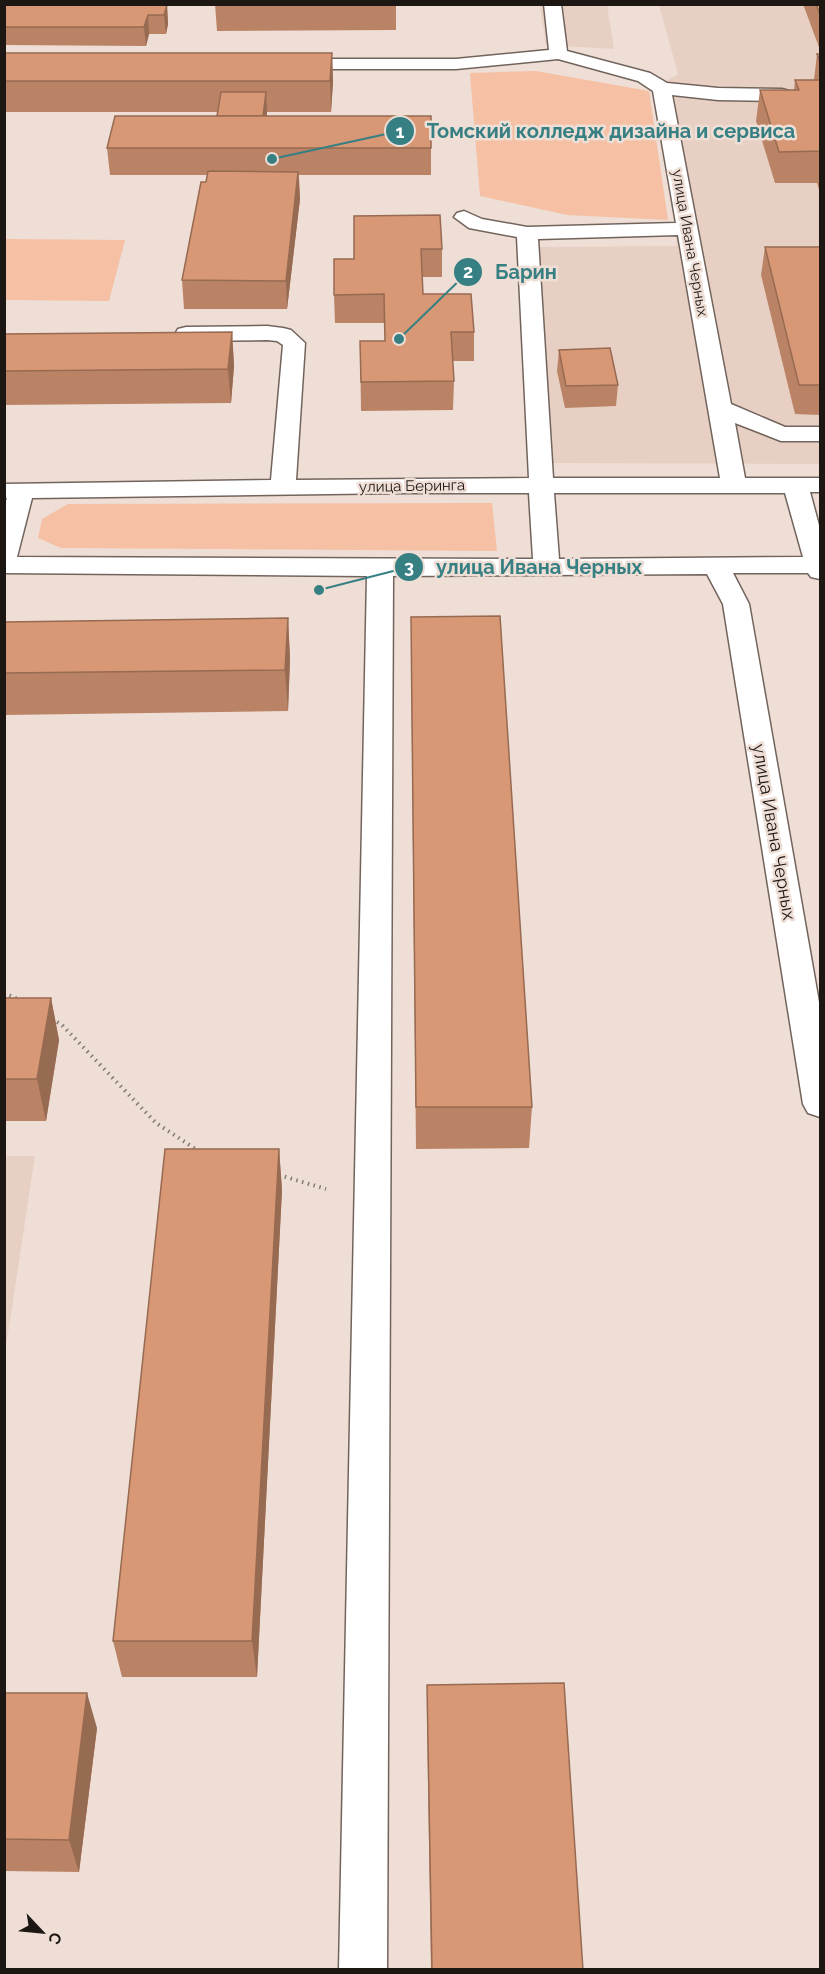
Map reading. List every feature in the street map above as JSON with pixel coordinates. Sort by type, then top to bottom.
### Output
[{"type":"street","points":[[552,4],[558,54]]},
{"type":"street","points":[[266,64],[456,63],[558,54],[644,77],[662,88],[718,94],[782,95]]},
{"type":"street","name":"улица Ивана Черных","points":[[662,88],[734,486]]},
{"type":"street","points":[[464,216],[476,224],[527,232],[687,229]]},
{"type":"street","points":[[527,232],[546,566]]},
{"type":"street","points":[[164,334],[267,333],[283,335],[294,343],[283,489]]},
{"type":"street","points":[[720,408],[781,434],[820,434]]},
{"type":"street","name":"улица Беринга","points":[[13,491],[820,485]]},
{"type":"street","points":[[4,565],[380,568],[716,565],[820,567],[795,486]]},
{"type":"street","points":[[4,558],[13,491]]},
{"type":"street","name":"улица Ивана Черных","points":[[716,565],[736,604],[820,1104]]},
{"type":"street","points":[[363,1970],[380,568]]},
{"type":"path","points":[[4,993],[27,1003]]},
{"type":"path","points":[[45,1014],[62,1025],[156,1123],[193,1149],[204,1152]]},
{"type":"path","points":[[270,1172],[372,1204]]},
{"type":"shaded area","points":[[540,5],[607,5],[614,49],[546,45]]},
{"type":"shaded area","points":[[659,5],[820,5],[820,464],[550,463],[531,247],[677,246],[655,88],[678,74]]},
{"type":"shaded area","points":[[536,71],[649,91],[668,220],[567,215],[480,196],[470,73]]},
{"type":"shaded area","points":[[5,239],[125,240],[109,301],[5,300]]},
{"type":"shaded area","points":[[492,503],[497,551],[61,548],[38,538],[42,519],[68,504]]},
{"type":"shaded area","points":[[4,1156],[35,1156],[5,1353]]},
{"type":"building","points":[[4,4],[167,5],[164,15],[148,15],[144,27],[4,27]]},
{"type":"building","points":[[4,53],[332,53],[330,81],[4,81]]},
{"type":"building","points":[[795,80],[820,80],[820,151],[779,152],[760,90],[799,90]]},
{"type":"building","points":[[221,92],[266,92],[263,116],[217,116]]},
{"type":"building","points":[[115,116],[431,116],[431,148],[107,148]]},
{"type":"building","points":[[208,171],[298,172],[286,281],[182,280],[201,182],[206,182]]},
{"type":"building","points":[[440,215],[442,249],[421,249],[423,294],[471,294],[474,332],[451,332],[454,381],[361,382],[360,341],[385,341],[384,294],[334,295],[334,259],[354,259],[354,216]]},
{"type":"building","points":[[765,247],[820,247],[820,385],[799,385]]},
{"type":"building","points":[[232,332],[228,369],[4,371],[4,334]]},
{"type":"building","points":[[610,348],[618,385],[566,386],[559,350]]},
{"type":"building","points":[[500,616],[532,1107],[416,1107],[411,617]]},
{"type":"building","points":[[288,618],[285,670],[4,673],[4,622]]},
{"type":"building","points":[[4,998],[51,998],[37,1079],[4,1079]]},
{"type":"building","points":[[165,1149],[279,1149],[252,1641],[113,1641]]},
{"type":"building","points":[[564,1683],[583,1970],[432,1970],[427,1685]]},
{"type":"building","points":[[4,1693],[87,1693],[69,1840],[4,1839]]},
{"type":"place","name":"Томский колледж дизайна и сервиса","points":[[272,159]]},
{"type":"place","name":"Барин","points":[[399,339]]},
{"type":"place","name":"улица Ивана Черных","points":[[319,590]]}]
